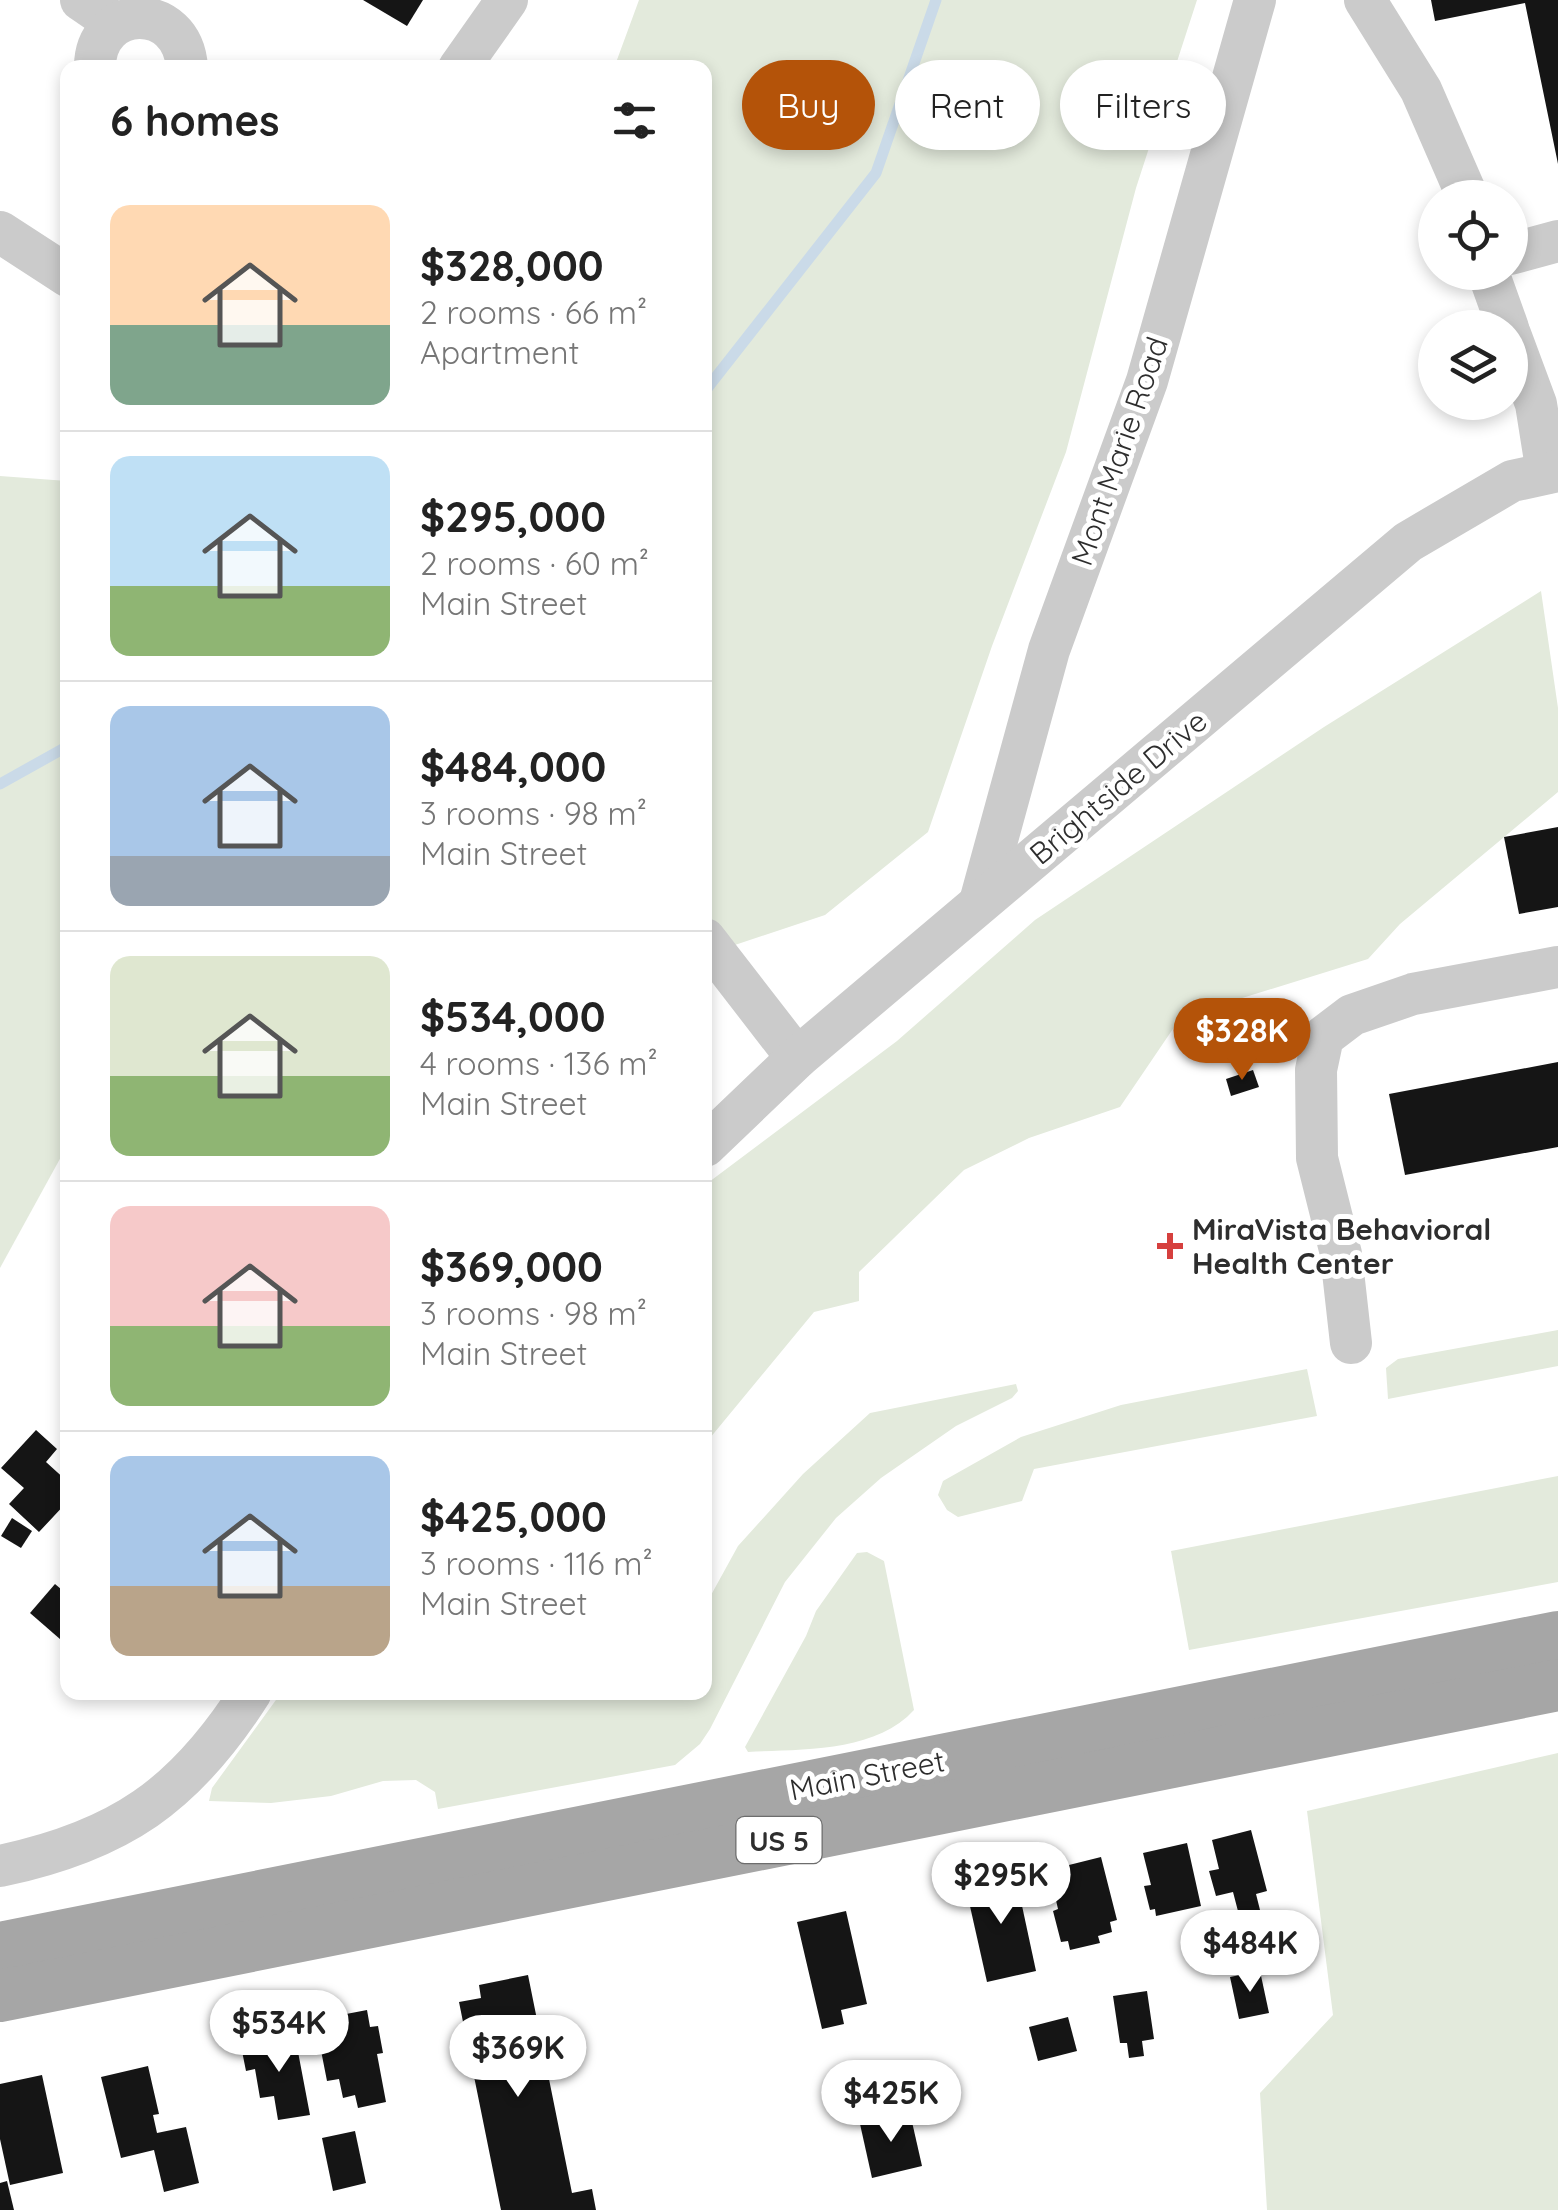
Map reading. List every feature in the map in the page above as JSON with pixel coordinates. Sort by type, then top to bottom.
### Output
[{"type":"main road","name":"Main Street","points":[[0,1948],[1558,1637]]},
{"type":"main road","name":"Main Street","points":[[0,1996],[1558,1685]]},
{"type":"street","points":[[82,0],[116,24]]},
{"type":"street","points":[[465,60],[507,0]]},
{"type":"street","name":"Mont Marie Road","points":[[980,902],[1049,650],[1147,381],[1255,0]]},
{"type":"street","points":[[1365,0],[1421,90],[1460,180]]},
{"type":"street","points":[[96,60],[98,46],[116,24],[144,18],[159,21],[180,40],[184,60]]},
{"type":"street","points":[[0,232],[60,271]]},
{"type":"street","points":[[1528,249],[1558,241]]},
{"type":"street","points":[[1528,382],[1552,472]]},
{"type":"street","name":"Brightside Drive","points":[[712,1139],[797,1058],[1408,542],[1512,480],[1552,472]]},
{"type":"street","points":[[712,948],[797,1058]]},
{"type":"street","points":[[1350,1343],[1341,1254],[1317,1158],[1316,1070],[1323,1037],[1352,1015],[1413,994],[1558,967]]},
{"type":"street","points":[[0,1866],[56,1854],[117,1828],[179,1784],[231,1723],[245,1700]]},
{"type":"shaded area","points":[[639,0],[1197,0],[1178,60],[1060,60],[1060,150],[1148,150],[1066,452],[992,646],[928,832],[825,915],[712,953],[712,60],[617,60]]},
{"type":"shaded area","points":[[0,476],[60,480],[60,1159],[0,1268]]},
{"type":"shaded area","points":[[1541,591],[1558,708],[1558,792],[1400,924],[1368,959],[1181,1017],[1120,1107],[1029,1138],[964,1170],[859,1272],[859,1301],[814,1312],[712,1436],[712,1180],[897,1041],[1035,920],[1324,727]]},
{"type":"shaded area","points":[[1558,1330],[1558,1366],[1388,1399],[1386,1368],[1398,1359]]},
{"type":"shaded area","points":[[1307,1369],[1317,1416],[1034,1469],[1022,1501],[958,1517],[947,1510],[938,1495],[943,1481],[1021,1437],[1121,1405]]},
{"type":"shaded area","points":[[1016,1384],[1018,1391],[1012,1398],[956,1426],[881,1478],[836,1518],[785,1582],[710,1729],[700,1744],[675,1765],[438,1809],[435,1792],[416,1780],[383,1781],[331,1796],[271,1803],[209,1801],[212,1788],[276,1700],[712,1700],[712,1593],[738,1546],[803,1474],[870,1413]]},
{"type":"shaded area","points":[[1558,1476],[1558,1582],[1189,1650],[1171,1551]]},
{"type":"shaded area","points":[[867,1552],[884,1561],[914,1710],[898,1724],[858,1741],[814,1749],[748,1752],[745,1747],[816,1611],[857,1553]]},
{"type":"shaded area","points":[[1558,1753],[1558,2210],[1267,2210],[1260,2093],[1333,2015],[1307,1811]]},
{"type":"building","points":[[363,0],[423,0],[407,26]]},
{"type":"building","points":[[1431,0],[1558,0],[1558,164],[1525,3],[1435,21]]},
{"type":"building","points":[[1558,827],[1558,907],[1519,914],[1504,837]]},
{"type":"building","points":[[1558,1062],[1558,1147],[1405,1175],[1389,1094]]},
{"type":"building","points":[[1253,1070],[1259,1087],[1231,1096],[1226,1079]]},
{"type":"building","points":[[36,1430],[57,1449],[46,1462],[60,1475],[60,1510],[39,1532],[9,1504],[24,1488],[1,1468]]},
{"type":"building","points":[[12,1518],[32,1531],[21,1548],[1,1536]]},
{"type":"building","points":[[55,1584],[60,1588],[60,1639],[30,1613]]},
{"type":"building","points":[[1251,1830],[1267,1891],[1256,1894],[1260,1910],[1239,1915],[1233,1892],[1216,1896],[1209,1871],[1219,1869],[1212,1840]]},
{"type":"building","points":[[1187,1843],[1201,1906],[1156,1916],[1155,1909],[1150,1910],[1144,1886],[1151,1885],[1143,1853]]},
{"type":"building","points":[[1101,1857],[1117,1920],[1110,1922],[1112,1932],[1098,1936],[1100,1943],[1070,1950],[1068,1941],[1061,1942],[1049,1870]]},
{"type":"building","points":[[1015,1873],[1036,1971],[987,1982],[965,1884]]},
{"type":"building","points":[[846,1911],[867,2004],[841,2010],[844,2024],[822,2029],[797,1922]]},
{"type":"building","points":[[1260,1971],[1269,2013],[1239,2019],[1230,1977]]},
{"type":"building","points":[[528,1975],[572,2193],[592,2189],[596,2210],[501,2210],[459,2002],[481,1998],[479,1985]]},
{"type":"building","points":[[1147,1991],[1154,2039],[1142,2041],[1144,2056],[1129,2058],[1127,2043],[1120,2043],[1113,1996]]},
{"type":"building","points":[[367,2010],[370,2027],[378,2026],[383,2053],[377,2054],[386,2102],[358,2108],[355,2095],[343,2098],[339,2079],[327,2081],[315,2020]]},
{"type":"building","points":[[1068,2017],[1077,2051],[1038,2061],[1029,2027]]},
{"type":"building","points":[[295,2036],[310,2115],[278,2120],[274,2096],[260,2098],[255,2069],[246,2071],[241,2046]]},
{"type":"building","points":[[148,2066],[159,2114],[153,2115],[157,2133],[186,2127],[199,2183],[164,2192],[154,2150],[121,2158],[101,2077]]},
{"type":"building","points":[[42,2075],[63,2173],[10,2185],[0,2139],[0,2084]]},
{"type":"building","points":[[910,2113],[922,2166],[872,2178],[860,2124]]},
{"type":"building","points":[[355,2131],[366,2183],[333,2191],[322,2138]]},
{"type":"building","points":[[7,2181],[14,2210],[0,2210],[0,2183]]},
{"type":"waterway","points":[[712,382],[876,173],[936,0]]},
{"type":"waterway","points":[[0,784],[60,750]]},
{"type":"place","name":"MiraVista Behavioral Health Center","points":[[1170,1246]]}]
